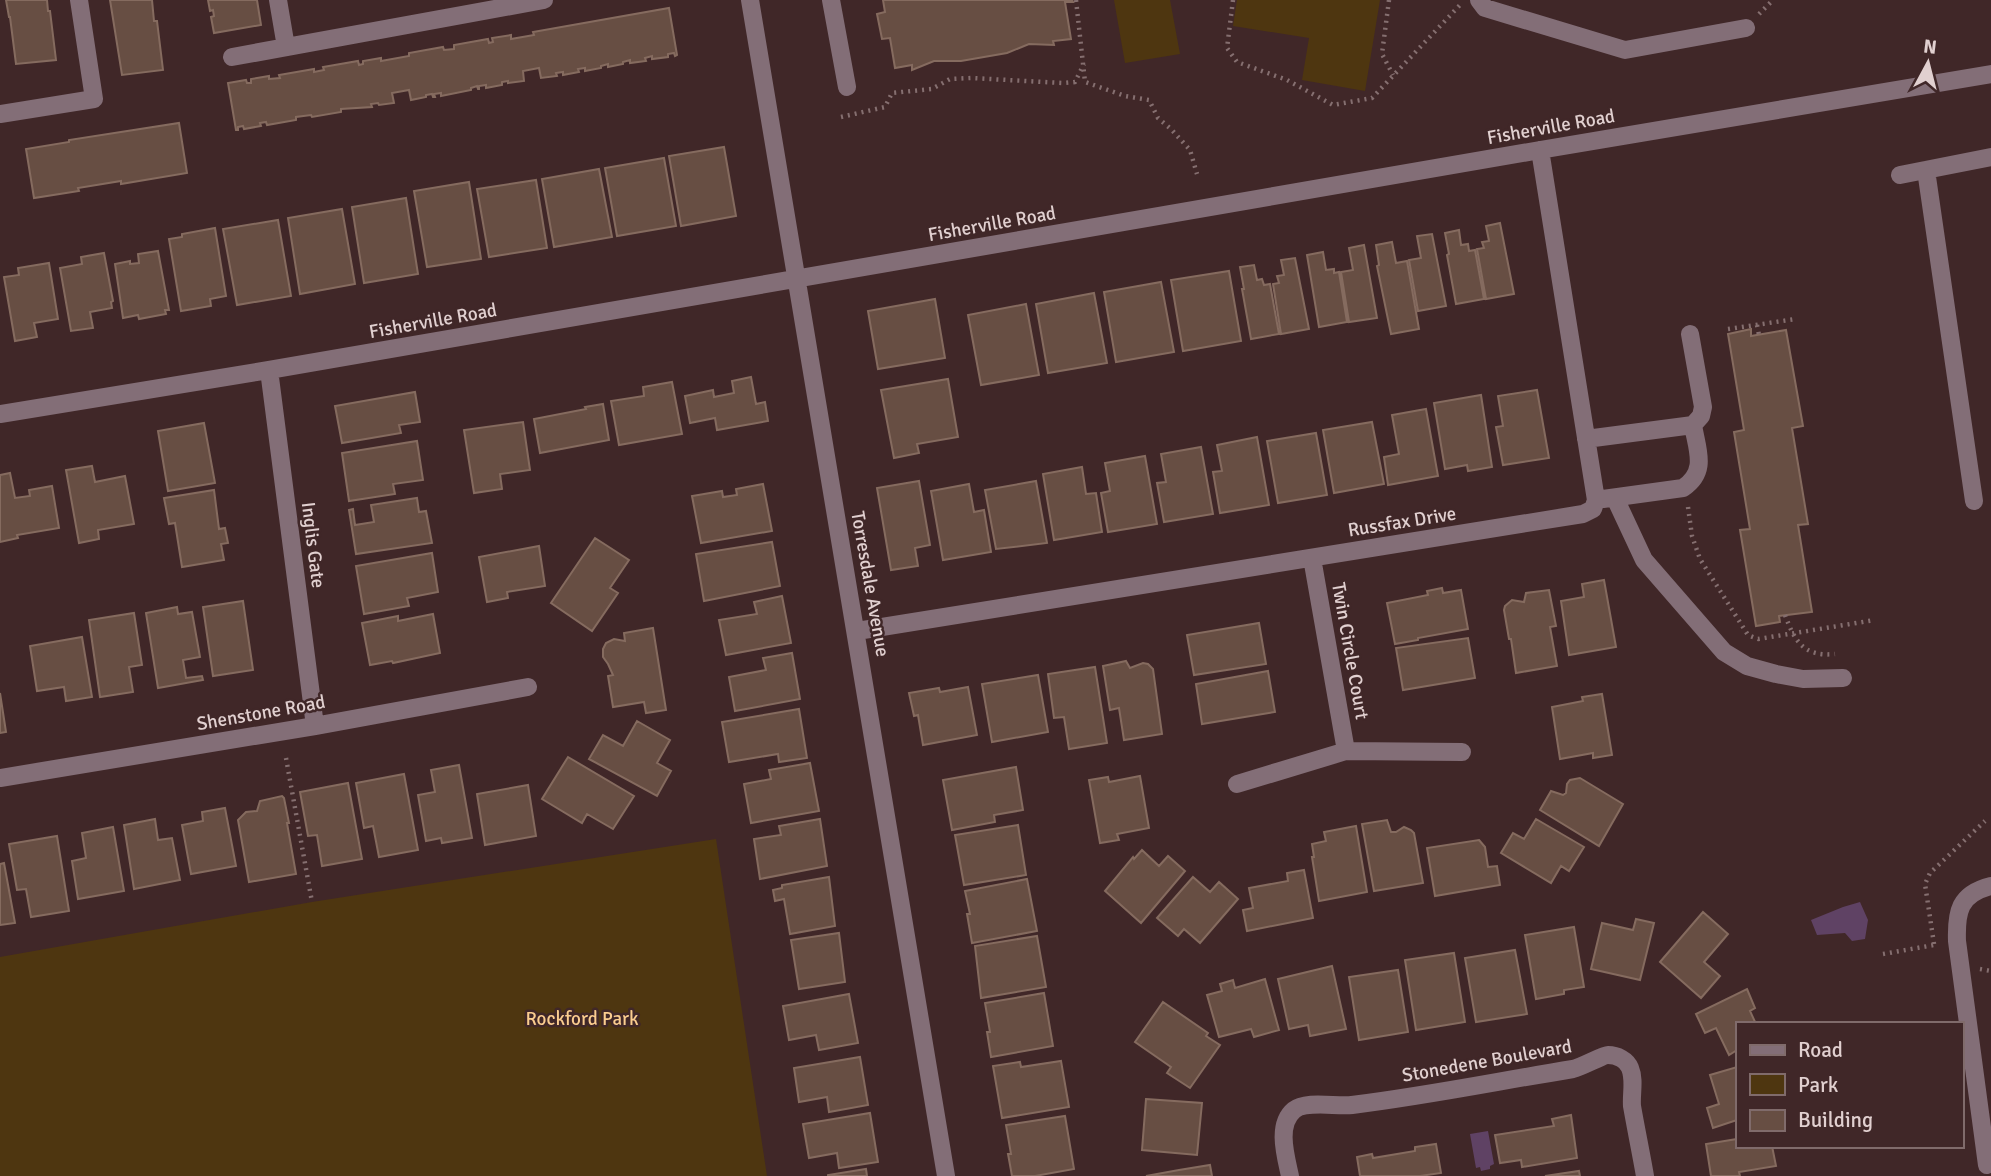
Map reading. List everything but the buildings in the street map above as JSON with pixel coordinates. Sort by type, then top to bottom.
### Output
[{"type":"street","points":[[0,114],[94,99],[79,0]]},
{"type":"street","points":[[278,0],[286,47]]},
{"type":"street","points":[[232,57],[544,0]]},
{"type":"street","name":"Torresdale Avenue","points":[[750,0],[946,1176]]},
{"type":"street","points":[[831,0],[847,87]]},
{"type":"street","points":[[1479,0],[1485,8],[1625,50],[1746,28]]},
{"type":"street","name":"Fisherville Road","points":[[0,414],[1991,74]]},
{"type":"street","points":[[1540,150],[1596,500],[1683,488],[1691,483],[1698,474],[1700,463],[1692,425]]},
{"type":"street","points":[[1900,175],[1991,157]]},
{"type":"street","points":[[1926,170],[1974,501]]},
{"type":"street","points":[[1586,439],[1692,425],[1701,416],[1703,407],[1690,334]]},
{"type":"street","name":"Inglis Gate","points":[[269,370],[315,726]]},
{"type":"street","points":[[1615,498],[1644,560],[1724,652],[1747,666],[1776,674],[1803,679],[1843,678]]},
{"type":"street","name":"Russfax Drive","points":[[857,631],[1583,514],[1593,509],[1596,500]]},
{"type":"street","name":"Twin Circle Court","points":[[1312,558],[1346,751]]},
{"type":"street","name":"Shenstone Road","points":[[0,778],[315,726],[528,687]]},
{"type":"street","points":[[1237,784],[1346,751],[1462,752]]},
{"type":"street","points":[[1988,1152],[1957,941],[1957,923],[1960,907],[1972,893],[1991,886]]},
{"type":"street","name":"Stonedene Boulevard","points":[[1290,1176],[1283,1142],[1286,1124],[1294,1110],[1307,1104],[1349,1106],[1560,1071],[1586,1065],[1606,1055],[1621,1058],[1630,1066],[1633,1082],[1632,1106],[1645,1176]]},
{"type":"path","points":[[1076,0],[1085,82],[1125,96],[1149,100],[1158,118],[1190,150],[1197,174]]},
{"type":"path","points":[[1233,0],[1227,48],[1237,62],[1287,80],[1333,104],[1371,98],[1466,0]]},
{"type":"path","points":[[1389,0],[1382,54],[1393,75]]},
{"type":"path","points":[[841,117],[885,107],[892,93],[932,89],[950,79],[1075,82],[1084,64]]},
{"type":"path","points":[[1728,329],[1796,319]]},
{"type":"path","points":[[1757,325],[1759,335]]},
{"type":"path","points":[[1688,506],[1692,536],[1700,559],[1748,635],[1758,639],[1875,620]]},
{"type":"path","points":[[1785,615],[1792,633],[1805,649],[1821,655],[1835,654]]},
{"type":"path","points":[[286,758],[312,902]]},
{"type":"path","points":[[1934,945],[1924,884],[1930,873],[1986,821]]},
{"type":"path","points":[[1884,954],[1957,941]]},
{"type":"green space","points":[[1114,0],[1170,0],[1180,54],[1125,63]]},
{"type":"green space","points":[[1237,0],[1380,0],[1365,91],[1302,80],[1309,38],[1233,26]]},
{"type":"green space","name":"Rockford Park","points":[[716,839],[767,1176],[0,1176],[0,957],[312,902]]},
{"type":"shaded area","points":[[1860,902],[1868,920],[1865,939],[1852,941],[1845,933],[1817,935],[1811,920]]},
{"type":"shaded area","points":[[1488,1131],[1494,1164],[1490,1169],[1481,1171],[1480,1167],[1476,1168],[1470,1134]]}]
